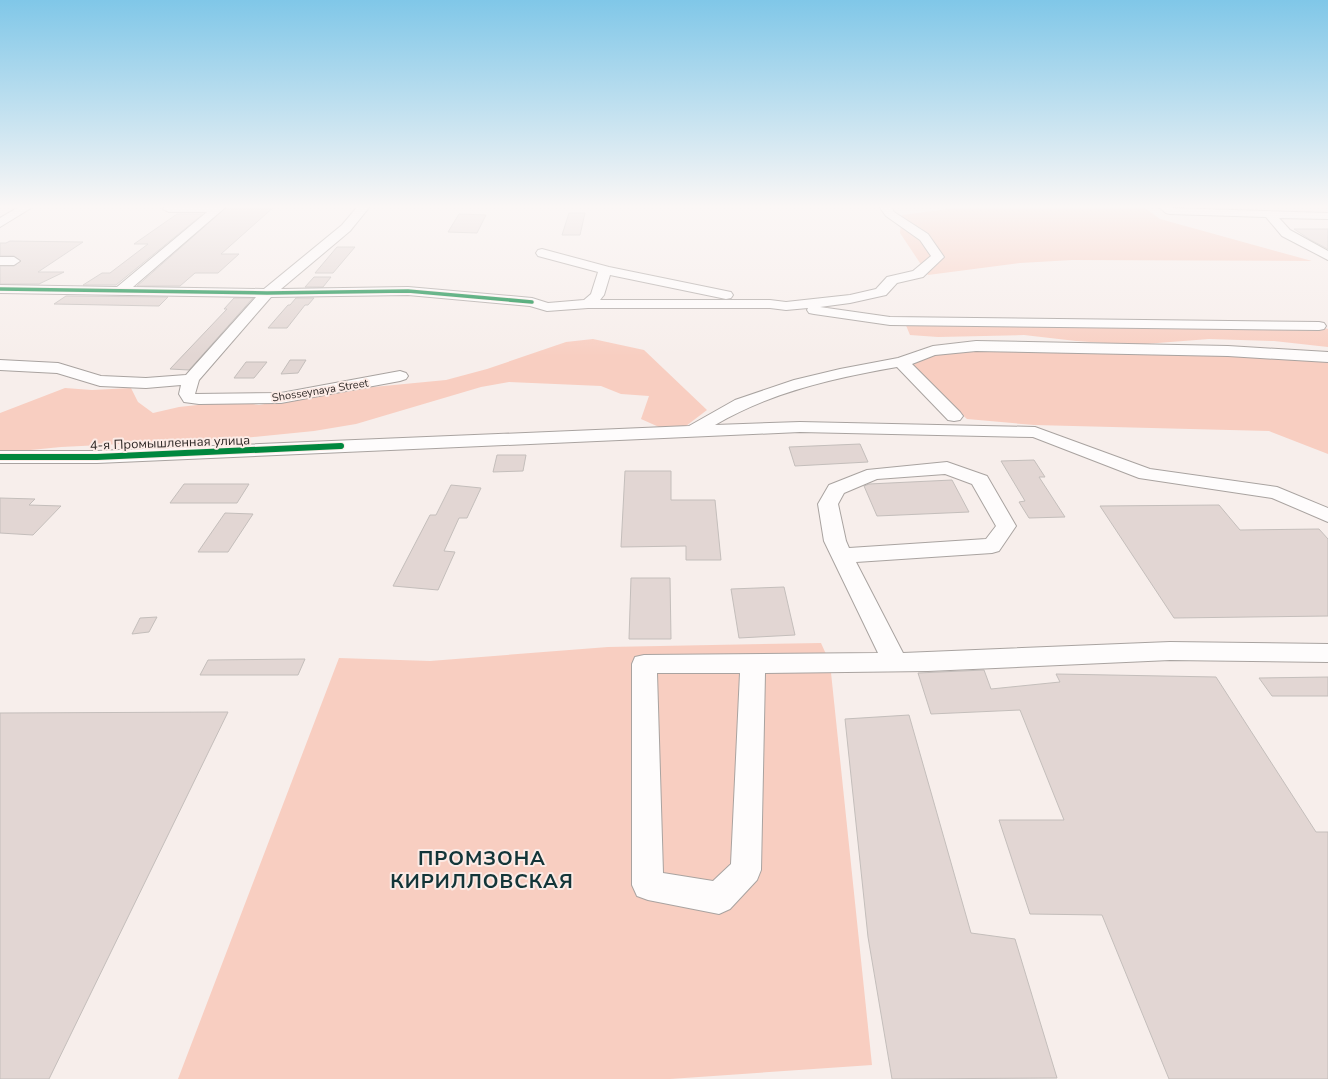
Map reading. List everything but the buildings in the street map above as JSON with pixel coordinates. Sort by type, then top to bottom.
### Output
[{"type":"street","points":[[121,290],[162,255]]},
{"type":"street","points":[[0,364],[58,368],[100,381],[146,383],[191,379],[267,293],[313,255]]},
{"type":"street","points":[[554,255],[608,271],[770,304],[890,321],[1319,326]]},
{"type":"street","points":[[786,306],[850,299],[881,292],[892,280],[918,274],[938,257],[937,255]]},
{"type":"street","points":[[0,261],[14,261]]},
{"type":"street","points":[[588,304],[597,295],[604,274],[608,271]]},
{"type":"street","points":[[0,289],[267,293],[408,291],[532,302],[547,307],[588,304],[770,304]]},
{"type":"street","points":[[692,431],[741,404],[804,383],[844,371],[901,362],[933,351],[976,346],[1228,351],[1328,357]]},
{"type":"street","points":[[901,362],[954,416]]},
{"type":"street","name":"Shosseynaya Street","points":[[191,379],[187,394],[190,398],[228,400],[281,398],[400,376]]},
{"type":"street","name":"4-я Промышленная улица","points":[[0,457],[97,457],[800,427],[1035,432],[1146,474],[1277,493],[1328,516]]},
{"type":"street","points":[[842,556],[992,546],[1006,526],[980,480],[947,468],[874,474],[836,488],[828,504],[835,541],[842,556],[896,662]]},
{"type":"street","points":[[753,663],[746,870],[719,898],[648,885],[644,664],[753,663],[896,662],[1170,651],[1328,653]]},
{"type":"shaded area","points":[[915,255],[1292,255],[1312,261],[1072,260],[1020,263],[928,275]]},
{"type":"shaded area","points":[[905,323],[1305,330],[1325,328],[1328,329],[1328,347],[1274,341],[1209,339],[1132,345],[1024,335],[938,337],[910,335]]},
{"type":"shaded area","points":[[593,339],[644,350],[707,410],[686,426],[659,427],[641,419],[649,396],[621,394],[601,386],[509,382],[481,387],[356,424],[314,431],[243,438],[61,447],[0,453],[0,413],[65,388],[92,390],[131,388],[138,402],[153,413],[179,407],[234,401],[259,405],[342,390],[446,380],[487,369],[566,342]]},
{"type":"shaded area","points":[[976,349],[1233,354],[1328,360],[1328,454],[1269,431],[1034,425],[967,419],[917,374],[913,366],[916,362],[940,354]]},
{"type":"shaded area","points":[[821,643],[830,663],[872,1065],[670,1079],[178,1079],[339,658],[430,661],[608,647]]},
{"type":"cycle path","points":[[0,289],[267,293],[408,291],[532,302]]},
{"type":"cycle path","points":[[0,457],[97,457],[341,446]]},
{"type":"district","name":"ПРОМЗОНА КИРИЛЛОВСКАЯ","points":[[482,870]]}]
